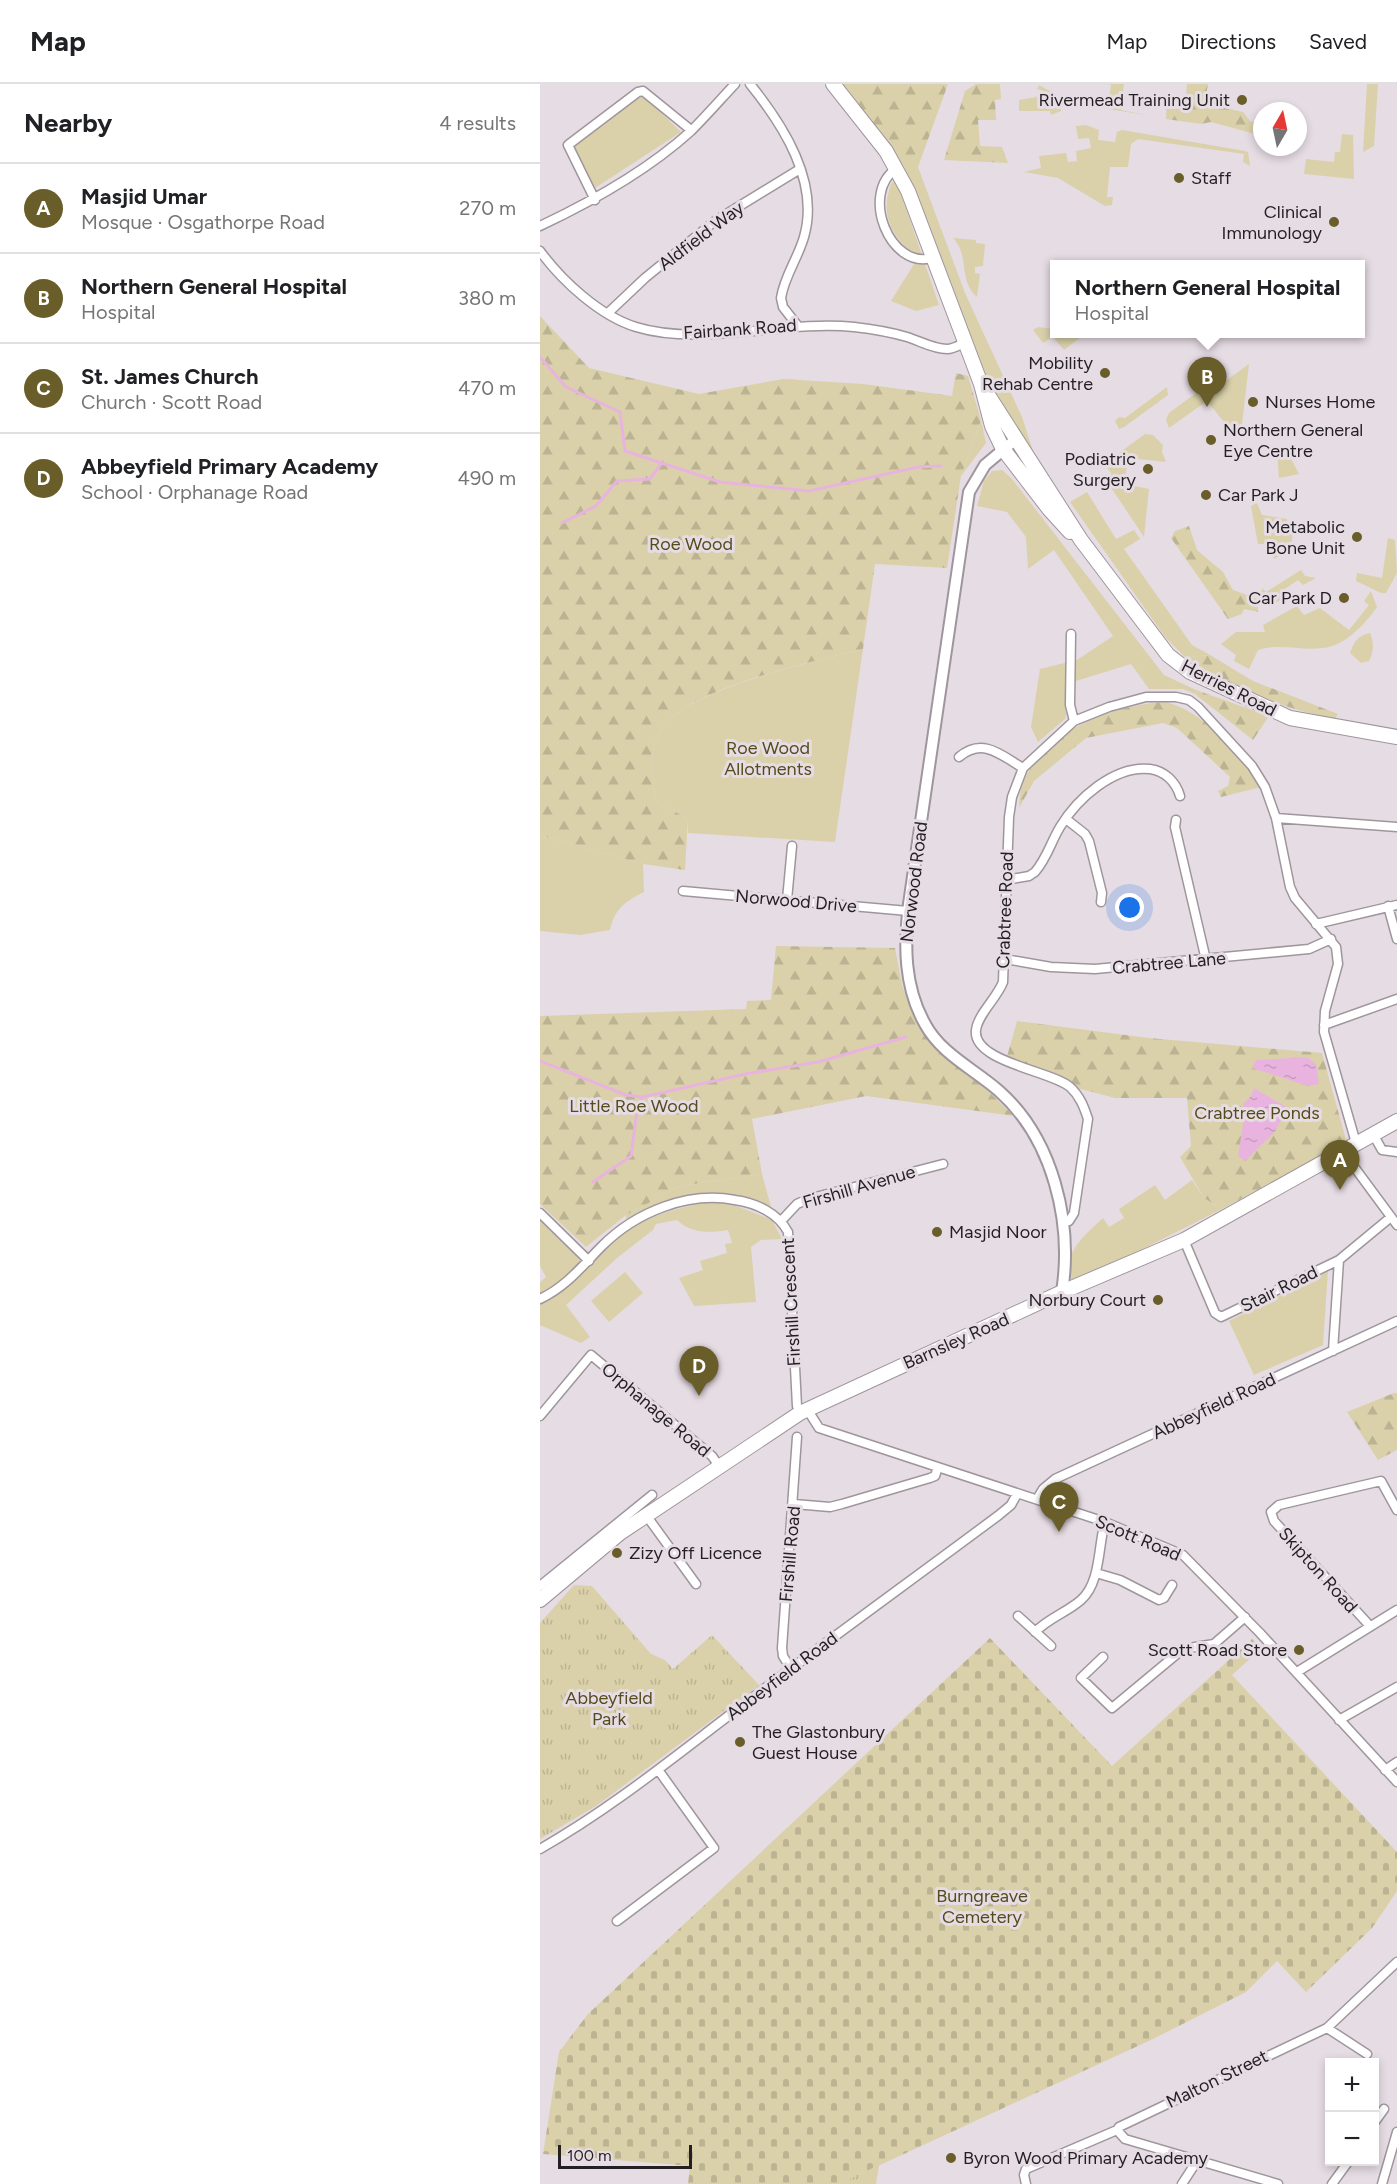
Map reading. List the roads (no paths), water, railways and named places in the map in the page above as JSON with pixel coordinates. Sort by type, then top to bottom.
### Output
[{"type":"main road","name":"Herries Road","points":[[833,84],[897,168],[916,212],[963,343],[981,384],[1081,540],[1163,650],[1190,672],[1290,718],[1397,737]]},
{"type":"main road","name":"Herries Road","points":[[981,384],[992,426],[1003,449],[1065,528],[1081,540]]},
{"type":"main road","name":"Barnsley Road","points":[[540,1593],[646,1515],[804,1411],[1062,1292],[1184,1239],[1397,1121]]},
{"type":"street","points":[[540,226],[595,200],[666,151],[691,130],[735,84]]},
{"type":"street","points":[[750,84],[783,132],[800,169],[807,202],[805,234],[780,298],[783,307],[796,325]]},
{"type":"street","points":[[595,200],[568,146],[638,92],[644,92],[691,130]]},
{"type":"street","points":[[897,168],[883,183],[879,207],[882,220],[895,244],[906,253],[916,259],[932,258]]},
{"type":"street","name":"Aldfield Way","points":[[609,313],[645,278],[715,221],[800,169]]},
{"type":"street","name":"Fairbank Road","points":[[540,251],[564,278],[609,313],[625,323],[662,333],[690,334],[796,325],[878,330],[945,349],[963,343]]},
{"type":"street","name":"Norwood Road","points":[[1016,439],[985,465],[969,492],[908,911],[905,957],[918,1009],[925,1025],[946,1050],[1000,1092],[1031,1130],[1052,1177],[1063,1222],[1066,1253],[1062,1292]]},
{"type":"street","points":[[1071,634],[1070,705],[1074,721]]},
{"type":"street","name":"Crabtree Road","points":[[1063,1222],[1069,1221],[1074,1213],[1088,1119],[1084,1106],[1069,1086],[1058,1079],[1015,1065],[983,1048],[977,1041],[977,1025],[999,993],[1003,982],[1008,817],[1012,797],[1023,768],[1074,721],[1128,702],[1146,698],[1176,697],[1189,700],[1198,707],[1241,751],[1265,788],[1276,818]]},
{"type":"street","points":[[959,757],[970,748],[986,748],[1023,768]]},
{"type":"street","points":[[1006,880],[1029,876],[1035,872],[1066,819],[1100,786],[1125,772],[1140,769],[1164,774],[1172,781],[1180,796]]},
{"type":"street","points":[[1356,1143],[1324,1025],[1338,964],[1336,947],[1295,898],[1290,887],[1276,818],[1397,827]]},
{"type":"street","points":[[1066,819],[1085,834],[1089,841],[1102,893],[1101,902]]},
{"type":"street","points":[[1176,820],[1175,827],[1206,960]]},
{"type":"street","points":[[787,900],[792,846]]},
{"type":"street","name":"Norwood Drive","points":[[683,891],[908,911]]},
{"type":"street","points":[[1316,924],[1392,905],[1397,939]]},
{"type":"street","name":"Crabtree Lane","points":[[1005,959],[1073,969],[1206,960],[1310,949],[1331,939]]},
{"type":"street","points":[[1324,1025],[1397,999]]},
{"type":"street","points":[[1373,1134],[1382,1149],[1397,1152]]},
{"type":"street","name":"Firshill Avenue","points":[[781,1221],[796,1204],[808,1199],[944,1164]]},
{"type":"street","points":[[1352,1164],[1397,1225]]},
{"type":"street","name":"Firshill Crescent","points":[[540,1299],[568,1282],[614,1235],[647,1214],[695,1198],[742,1201],[765,1210],[781,1221],[788,1232],[791,1243],[796,1394],[804,1411]]},
{"type":"street","points":[[540,1214],[589,1261]]},
{"type":"street","name":"Stair Road","points":[[1184,1239],[1218,1316],[1260,1299],[1339,1260],[1391,1217]]},
{"type":"street","points":[[1333,1351],[1339,1260]]},
{"type":"street","name":"Abbeyfield Road","points":[[1037,1499],[1043,1489],[1055,1479],[1397,1322]]},
{"type":"street","name":"Orphanage Road","points":[[540,1416],[591,1355],[712,1456],[719,1466]]},
{"type":"street","name":"Scott Road","points":[[804,1411],[819,1428],[1105,1522],[1183,1555],[1297,1672],[1397,1782]]},
{"type":"street","name":"Firshill Road","points":[[791,1669],[783,1656],[782,1648],[797,1437]]},
{"type":"street","points":[[794,1504],[830,1507],[842,1504],[930,1478],[935,1476],[938,1467]]},
{"type":"street","name":"Skipton Road","points":[[1370,1626],[1274,1521],[1272,1512],[1279,1505],[1381,1481],[1397,1510]]},
{"type":"street","name":"Abbeyfield Road","points":[[540,1848],[583,1824],[659,1771],[791,1669],[999,1515],[1011,1505],[1017,1494]]},
{"type":"street","points":[[540,1593],[652,1495]]},
{"type":"street","points":[[646,1515],[696,1584]]},
{"type":"street","points":[[1035,1632],[1054,1615],[1086,1596],[1096,1574],[1099,1541],[1105,1522]]},
{"type":"street","points":[[1096,1574],[1120,1580],[1159,1600],[1164,1598],[1172,1585]]},
{"type":"street","points":[[1297,1672],[1397,1610]]},
{"type":"street","points":[[1018,1616],[1051,1646]]},
{"type":"street","points":[[1103,1657],[1081,1678],[1112,1708],[1183,1649],[1214,1644],[1245,1617]]},
{"type":"street","points":[[1339,1720],[1397,1687]]},
{"type":"street","points":[[1385,1770],[1397,1762]]},
{"type":"street","points":[[617,1921],[714,1848],[659,1771]]},
{"type":"street","name":"Malton Street","points":[[1025,2180],[1026,2169],[1117,2130],[1218,2077],[1327,2028],[1397,1962]]},
{"type":"street","points":[[1327,2028],[1366,2054]]},
{"type":"street","points":[[1379,2116],[1384,2109]]},
{"type":"street","points":[[1117,2130],[1125,2139],[1255,2181],[1278,2184]]},
{"type":"street","points":[[1382,2184],[1397,2132]]},
{"type":"street","points":[[1182,2184],[1197,2161]]},
{"type":"street","points":[[1332,2184],[1345,2166]]},
{"type":"water","points":[[1307,1057],[1316,1064],[1319,1084],[1308,1086],[1252,1068],[1256,1060]]},
{"type":"water","points":[[1254,1088],[1288,1108],[1274,1133],[1245,1161],[1238,1156],[1243,1125],[1243,1104],[1251,1096]]},
{"type":"waterway","points":[[540,357],[566,387],[620,412],[625,451],[720,482],[809,491],[918,467],[941,466]]},
{"type":"waterway","points":[[562,523],[596,506],[617,481],[650,479],[661,464]]},
{"type":"waterway","points":[[540,1061],[626,1095],[643,1097],[745,1074],[818,1062],[906,1037]]},
{"type":"waterway","points":[[593,1182],[631,1156],[638,1104],[643,1097]]},
{"type":"place","name":"Rivermead Training Unit","points":[[1242,100]]},
{"type":"place","name":"Staff","points":[[1179,178]]},
{"type":"place","name":"Clinical Immunology","points":[[1334,222]]},
{"type":"place","name":"Mobility Rehab Centre","points":[[1105,373]]},
{"type":"place","name":"Nurses Home","points":[[1253,402]]},
{"type":"place","name":"Northern General Hospital","points":[[1207,407]]},
{"type":"place","name":"Northern General Eye Centre","points":[[1211,440]]},
{"type":"place","name":"Podiatric Surgery","points":[[1148,469]]},
{"type":"place","name":"Car Park J","points":[[1206,495]]},
{"type":"place","name":"Metabolic Bone Unit","points":[[1357,537]]},
{"type":"place","name":"Car Park D","points":[[1344,598]]},
{"type":"place","name":"Masjid Umar","points":[[1340,1190]]},
{"type":"place","name":"Masjid Noor","points":[[937,1232]]},
{"type":"place","name":"Norbury Court","points":[[1158,1300]]},
{"type":"place","name":"Abbeyfield Primary Academy","points":[[699,1396]]},
{"type":"place","name":"St. James Church","points":[[1059,1532]]},
{"type":"place","name":"Zizy Off Licence","points":[[617,1553]]},
{"type":"place","name":"Scott Road Store","points":[[1299,1650]]},
{"type":"place","name":"The Glastonbury Guest House","points":[[740,1742]]},
{"type":"place","name":"Byron Wood Primary Academy","points":[[951,2158]]},
{"type":"park label","name":"Roe Wood","points":[[691,544]]},
{"type":"park label","name":"Roe Wood Allotments","points":[[768,758]]},
{"type":"park label","name":"Little Roe Wood","points":[[634,1106]]},
{"type":"park label","name":"Crabtree Ponds","points":[[1257,1113]]},
{"type":"park label","name":"Abbeyfield Park","points":[[609,1708]]},
{"type":"park label","name":"Burngreave Cemetery","points":[[982,1906]]}]
